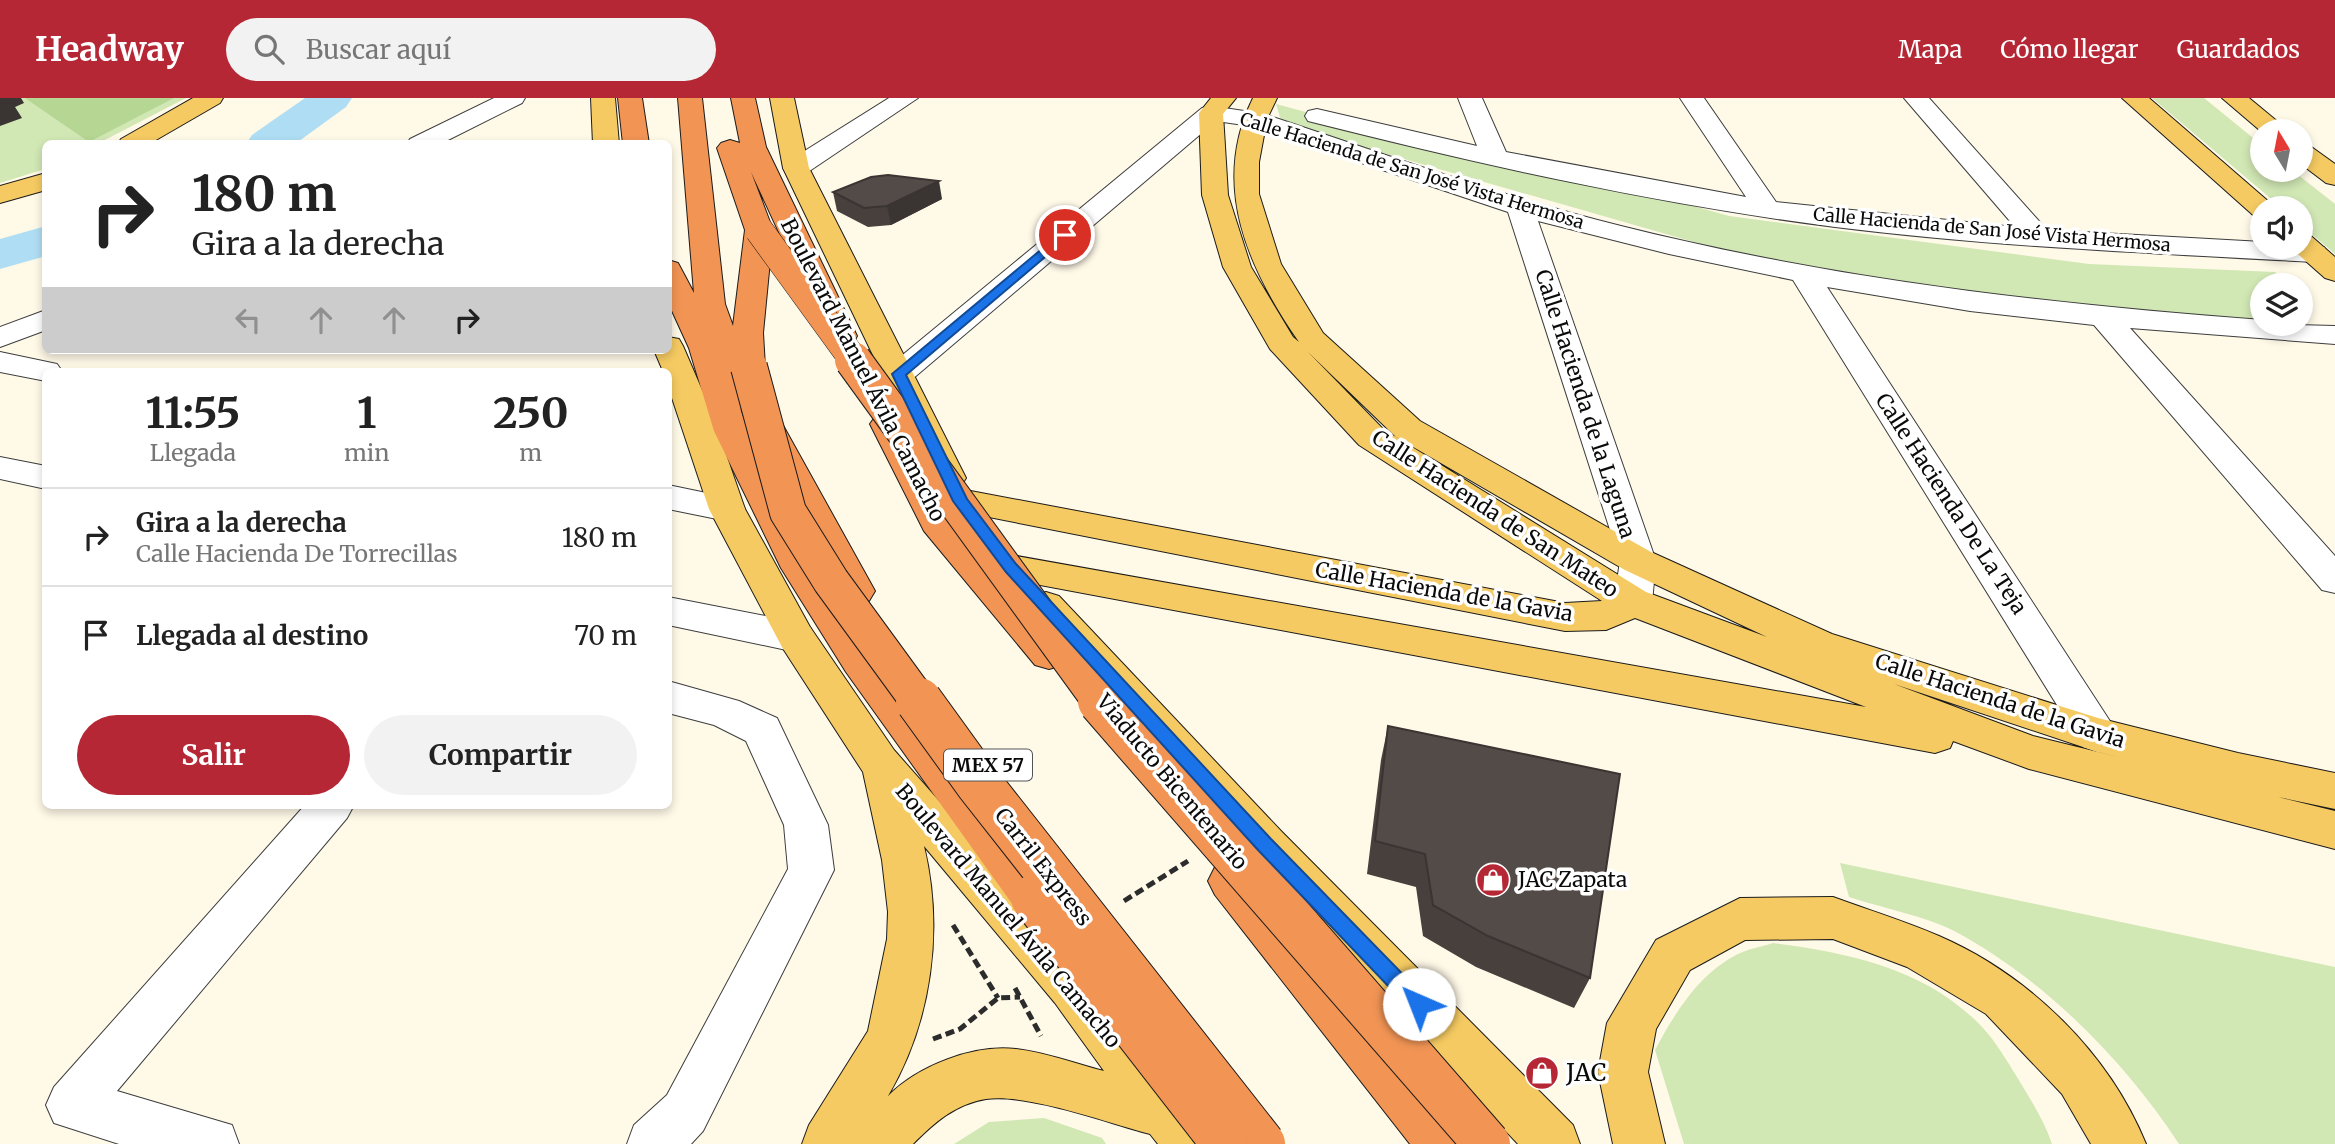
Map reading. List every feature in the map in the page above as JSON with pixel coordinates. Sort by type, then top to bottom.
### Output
[{"type":"highway","points":[[630,98],[635,140]]},
{"type":"highway","name":"MEX 57","points":[[690,98],[710,304],[731,361],[850,582],[1051,847],[1283,1144]]},
{"type":"highway","name":"Viaducto Bicentenario","points":[[722,98],[730,153],[759,229],[1117,723],[1487,1144]]},
{"type":"highway","name":"Boulevard Manuel Ávila Camacho","points":[[743,98],[754,147],[827,306],[937,522],[1133,753],[1292,959],[1443,1144]]},
{"type":"highway","name":"Viaducto Bicentenario","points":[[759,229],[748,333],[762,513],[860,660],[1034,898],[1225,1144]]},
{"type":"highway","points":[[672,278],[705,348],[731,431],[762,513]]},
{"type":"highway","name":"Carril Express","points":[[762,513],[831,581],[979,784],[1262,1144]]},
{"type":"main road","points":[[137,140],[211,98]]},
{"type":"main road","points":[[603,98],[606,140]]},
{"type":"main road","name":"Boulevard Manuel Ávila Camacho","points":[[782,98],[796,168],[960,501],[1011,568],[1265,845],[1554,1144]]},
{"type":"main road","points":[[2134,98],[2250,198]]},
{"type":"main road","points":[[2234,98],[2261,119]]},
{"type":"main road","name":"Calle Hacienda de San Mateo","points":[[1213,103],[1215,195],[1237,267],[1281,342],[1371,437],[1633,602]]},
{"type":"main road","name":"Calle Hacienda de San Mateo","points":[[1261,107],[1246,162],[1246,194],[1267,264],[1311,338],[1408,429],[1638,561]]},
{"type":"main road","points":[[2314,161],[2335,177]]},
{"type":"main road","points":[[0,195],[42,182]]},
{"type":"main road","name":"Boulevard Manuel Ávila Camacho","points":[[671,354],[695,411],[762,513],[796,637],[879,762],[1072,987],[1178,1128]]},
{"type":"main road","name":"Calle Hacienda de la Gavia","points":[[960,501],[1565,617],[1606,617],[1633,602],[2032,734],[2335,830]]},
{"type":"main road","name":"Calle Hacienda de la Gavia","points":[[1638,561],[1818,643],[2032,734]]},
{"type":"main road","name":"Calle Hacienda de la Gavia","points":[[1011,568],[2032,734],[2098,735],[2238,771],[2335,791]]},
{"type":"main road","points":[[828,1144],[888,1045],[907,971],[913,930],[911,891],[904,851],[879,762]]},
{"type":"main road","points":[[1639,1144],[1623,1072],[1632,1023],[1673,955],[1740,919],[1833,918],[1924,952],[2003,998],[2080,1076],[2120,1144]]},
{"type":"main road","points":[[877,1144],[918,1102],[949,1085],[986,1074],[1016,1074],[1178,1128]]},
{"type":"street","points":[[427,140],[513,98]]},
{"type":"street","points":[[796,168],[906,98]]},
{"type":"street","points":[[1470,98],[1496,160]]},
{"type":"street","points":[[1692,98],[1767,209]]},
{"type":"street","points":[[1916,98],[2039,238]]},
{"type":"street","points":[[899,374],[1213,103]]},
{"type":"street","name":"Calle Hacienda de San José Vista Hermosa","points":[[1213,103],[1261,107],[1496,160],[1767,209],[1898,226],[2317,256]]},
{"type":"street","name":"Calle Hacienda de San José Vista Hermosa","points":[[1261,107],[1520,207],[1667,246],[1804,274],[1971,302],[2103,317],[2335,335]]},
{"type":"street","name":"Calle Hacienda de la Laguna","points":[[1520,207],[1638,561],[1633,602]]},
{"type":"street","name":"Calle Hacienda De La Teja","points":[[1804,274],[2098,735]]},
{"type":"street","points":[[2103,317],[2335,580]]},
{"type":"street","points":[[0,338],[42,321]]},
{"type":"street","points":[[0,362],[42,370]]},
{"type":"street","points":[[0,468],[42,477]]},
{"type":"street","points":[[672,499],[762,513]]},
{"type":"street","points":[[672,612],[796,637]]},
{"type":"street","points":[[653,1144],[685,1113],[811,870],[806,825],[762,730],[725,712],[672,698]]},
{"type":"street","points":[[213,1144],[72,1105],[328,809]]},
{"type":"path","points":[[1112,910],[1194,857]]},
{"type":"path","points":[[888,1045],[944,1037],[980,1016],[999,998],[948,917]]},
{"type":"path","points":[[1009,977],[1048,1048]]},
{"type":"green space","points":[[0,98],[186,98],[105,140],[42,140],[42,170],[0,183]]},
{"type":"green space","points":[[25,98],[174,98],[93,140],[86,140]]},
{"type":"green space","points":[[2152,98],[2204,98],[2250,135],[2250,181]]},
{"type":"green space","points":[[1276,104],[1546,177],[1594,178],[1729,216],[2089,264],[2276,273],[2250,273],[2250,320],[1987,297],[1760,261],[1282,124]]},
{"type":"green space","points":[[2251,182],[2307,182],[2335,204],[2335,254],[2313,235],[2313,196],[2268,196]]},
{"type":"green space","points":[[1840,863],[2335,967],[2335,1144],[2179,1144],[2108,1053],[2051,998],[1989,951],[1944,926],[1849,897]]},
{"type":"green space","points":[[1773,943],[1859,959],[1886,967],[1938,991],[1961,1008],[1992,1039],[2036,1110],[2052,1144],[1684,1144],[1655,1050],[1679,1009],[1710,973],[1740,953]]},
{"type":"green space","points":[[1044,1118],[1102,1138],[1106,1144],[954,1144],[989,1122]]},
{"type":"building","points":[[888,175],[939,181],[887,206],[864,208],[833,192],[871,177]]},
{"type":"building","name":"JAC Zapata","points":[[1388,726],[1620,774],[1590,978],[1488,936],[1433,905],[1425,854],[1375,841]]},
{"type":"waterway","points":[[273,140],[332,98]]},
{"type":"waterway","points":[[0,255],[42,241]]},
{"type":"place","name":"JAC Zapata","points":[[1493,880]]},
{"type":"place","name":"JAC","points":[[1542,1073]]},
{"type":"route","points":[[1065,235],[899,374],[960,501],[1011,568],[1265,845],[1419,1004]]}]
